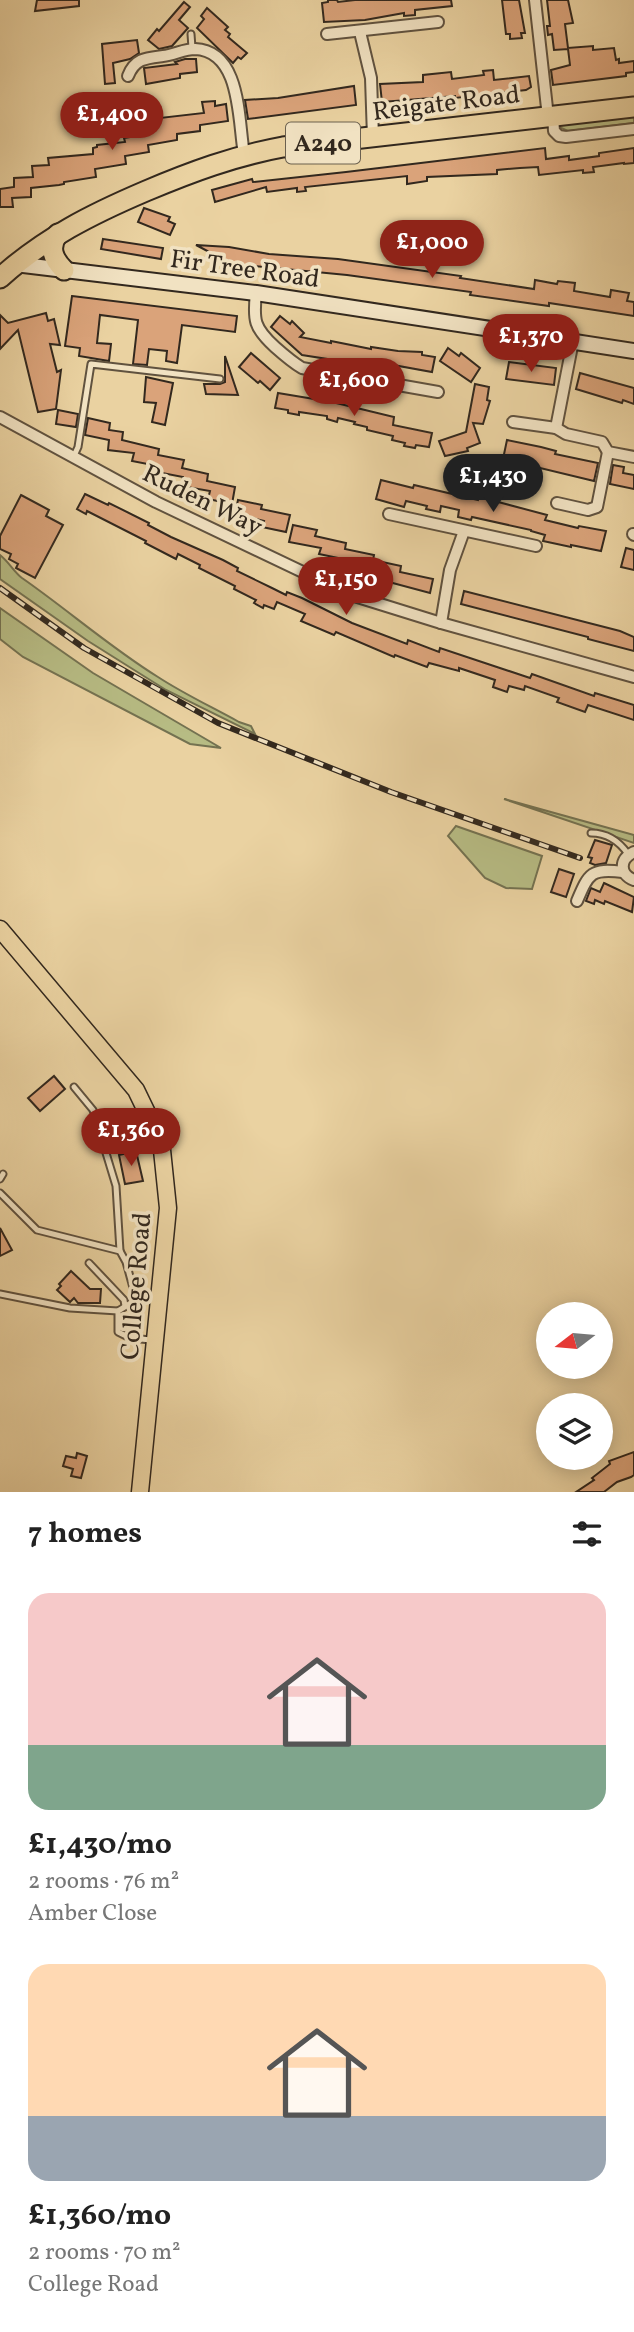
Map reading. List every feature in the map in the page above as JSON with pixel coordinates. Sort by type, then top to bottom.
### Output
[{"type":"highway","name":"Reigate Road","points":[[0,278],[5,263],[98,212],[183,175],[244,155],[283,147],[634,107]]},
{"type":"highway","points":[[58,234],[53,240],[52,249],[56,261],[64,270]]},
{"type":"main road","name":"Fir Tree Road","points":[[5,263],[256,293],[634,351]]},
{"type":"main road","name":"College Road","points":[[0,929],[135,1090],[162,1150],[168,1208],[140,1492]]},
{"type":"street","points":[[535,0],[551,116]]},
{"type":"street","points":[[327,34],[438,22]]},
{"type":"street","points":[[360,32],[371,78],[373,137]]},
{"type":"street","points":[[128,76],[131,68],[144,58],[192,50],[209,54],[231,74],[244,155]]},
{"type":"street","name":"Reigate Road","points":[[551,116],[554,131],[559,136],[634,128]]},
{"type":"street","points":[[256,293],[254,311],[259,333],[302,368],[438,392]]},
{"type":"street","points":[[556,428],[573,341]]},
{"type":"street","name":"Ruden Way","points":[[0,417],[156,502],[351,595],[634,677]]},
{"type":"street","points":[[513,422],[556,428],[566,434],[602,442],[608,452],[597,507],[588,510],[556,503]]},
{"type":"street","points":[[608,452],[634,457]]},
{"type":"street","points":[[389,514],[536,546]]},
{"type":"street","points":[[441,623],[450,569],[464,531]]},
{"type":"street","points":[[623,872],[623,863],[631,853]]},
{"type":"street","points":[[577,901],[587,876],[595,871],[623,872],[634,880]]},
{"type":"lane","points":[[191,34],[192,50]]},
{"type":"lane","points":[[73,458],[78,447],[91,364],[220,379]]},
{"type":"lane","points":[[591,833],[598,833],[619,842],[631,853]]},
{"type":"lane","points":[[74,1087],[93,1110],[116,1186],[120,1251],[126,1262],[135,1295],[131,1303],[118,1311],[118,1332],[123,1336],[155,1340]]},
{"type":"lane","points":[[0,1193],[37,1230],[120,1251]]},
{"type":"lane","points":[[89,1263],[124,1300],[125,1306]]},
{"type":"lane","points":[[0,1294],[70,1308],[118,1311]]},
{"type":"green space","points":[[634,113],[634,123],[568,131],[559,127],[559,124]]},
{"type":"green space","points":[[0,555],[22,578],[123,654],[178,689],[251,726],[255,734],[166,690],[88,641],[0,579]]},
{"type":"green space","points":[[0,608],[93,673],[221,748],[190,744],[23,657],[0,639]]},
{"type":"green space","points":[[504,799],[634,835],[634,843]]},
{"type":"green space","points":[[456,826],[542,856],[532,889],[506,888],[485,878],[448,836]]},
{"type":"building","points":[[37,0],[79,0],[79,6],[35,11]]},
{"type":"building","points":[[328,0],[451,0],[452,6],[415,10],[415,15],[404,16],[404,13],[365,20],[324,22],[322,3]]},
{"type":"building","points":[[502,0],[519,0],[525,33],[521,33],[522,38],[510,39],[510,34],[506,34]]},
{"type":"building","points":[[547,0],[568,0],[573,23],[565,24],[568,48],[614,48],[619,63],[634,61],[634,72],[626,73],[626,76],[553,85],[551,70],[570,65],[568,49],[554,50],[552,34],[548,35],[547,26],[550,26]]},
{"type":"building","points":[[184,2],[190,7],[179,20],[188,28],[172,46],[159,49],[148,40]]},
{"type":"building","points":[[207,8],[228,27],[225,30],[230,34],[228,37],[247,53],[241,59],[238,57],[233,63],[197,28],[204,19],[201,16]]},
{"type":"building","points":[[137,40],[139,53],[130,59],[113,63],[115,83],[105,84],[102,44]]},
{"type":"building","points":[[196,59],[197,72],[146,84],[144,68],[177,64],[175,62]]},
{"type":"building","points":[[493,70],[494,80],[529,76],[531,87],[526,90],[455,98],[382,102],[380,84],[423,82],[423,75],[451,72],[452,79],[484,75],[483,71]]},
{"type":"building","points":[[354,86],[356,105],[248,119],[245,100],[278,98]]},
{"type":"building","points":[[215,101],[215,106],[226,104],[228,121],[200,125],[200,131],[177,134],[177,140],[148,145],[149,152],[125,156],[126,164],[95,169],[96,177],[31,188],[31,197],[12,198],[13,207],[0,207],[0,189],[14,187],[14,178],[33,177],[32,166],[49,165],[48,158],[93,154],[93,148],[97,145],[125,142],[124,138],[137,136],[137,131],[144,130],[142,120],[204,113],[202,102]]},
{"type":"building","points":[[545,148],[546,159],[569,156],[569,160],[634,148],[634,163],[593,167],[594,172],[583,173],[583,170],[539,175],[538,167],[497,170],[497,174],[427,177],[427,181],[407,184],[407,176],[305,187],[306,191],[297,192],[297,188],[267,192],[266,187],[215,202],[212,190],[252,179],[253,182]]},
{"type":"building","points":[[144,208],[170,217],[168,221],[175,224],[170,235],[138,222]]},
{"type":"building","points":[[103,239],[163,248],[161,259],[101,249]]},
{"type":"building","points":[[196,245],[338,259],[534,289],[535,280],[557,284],[558,281],[575,283],[574,291],[610,297],[611,290],[629,293],[627,301],[634,302],[634,316],[470,295],[471,292],[347,275],[213,262],[215,255]]},
{"type":"building","points":[[72,296],[237,316],[235,332],[182,325],[177,363],[166,361],[167,351],[149,349],[147,365],[133,364],[138,320],[100,315],[97,343],[111,344],[109,361],[79,356],[80,348],[65,346]]},
{"type":"building","points":[[46,313],[48,321],[54,319],[60,345],[50,344],[57,372],[61,370],[56,409],[38,412],[18,330],[0,349],[0,315],[8,323]]},
{"type":"building","points":[[280,316],[290,324],[292,321],[304,333],[300,337],[371,349],[422,352],[422,355],[435,357],[432,372],[393,365],[392,369],[302,355],[271,327]]},
{"type":"building","points":[[448,348],[459,356],[461,353],[480,368],[471,382],[440,361]]},
{"type":"building","points":[[251,353],[280,378],[270,390],[239,367]]},
{"type":"building","points":[[225,356],[238,395],[206,394],[204,384],[225,382]]},
{"type":"building","points":[[509,362],[556,368],[554,385],[506,379]]},
{"type":"building","points":[[580,373],[634,388],[634,404],[576,389]]},
{"type":"building","points":[[146,377],[173,383],[165,425],[152,422],[156,403],[144,402]]},
{"type":"building","points":[[475,384],[489,387],[487,400],[490,401],[483,424],[473,423],[480,443],[467,448],[468,451],[445,456],[439,441],[466,432]]},
{"type":"building","points":[[278,393],[332,402],[394,417],[393,425],[432,433],[429,447],[404,446],[405,443],[392,440],[393,436],[367,430],[367,427],[354,424],[355,422],[338,418],[337,422],[327,419],[327,416],[299,412],[299,415],[288,413],[288,410],[275,408]]},
{"type":"building","points":[[58,410],[78,414],[76,427],[56,424]]},
{"type":"building","points":[[88,418],[110,423],[109,430],[123,432],[122,440],[159,449],[158,455],[184,460],[182,468],[208,474],[207,481],[235,487],[232,504],[208,499],[210,491],[181,486],[183,477],[157,472],[158,466],[132,461],[134,453],[108,450],[109,440],[85,435]]},
{"type":"building","points":[[507,440],[598,463],[594,481],[503,459]]},
{"type":"building","points":[[613,465],[624,467],[623,473],[634,475],[634,489],[610,484]]},
{"type":"building","points":[[381,480],[478,500],[479,497],[547,515],[545,520],[606,531],[601,551],[543,541],[545,535],[531,530],[472,517],[471,520],[458,517],[459,510],[441,506],[440,512],[406,501],[404,507],[376,499]]},
{"type":"building","points":[[85,494],[108,505],[109,503],[171,537],[223,560],[238,568],[237,571],[286,595],[287,592],[302,598],[352,623],[407,644],[408,640],[439,652],[440,648],[530,678],[532,674],[594,696],[595,693],[634,705],[634,720],[588,705],[585,712],[557,702],[559,698],[525,686],[524,690],[509,686],[507,692],[493,687],[495,680],[459,668],[459,671],[429,663],[427,667],[395,655],[394,657],[336,632],[334,635],[301,621],[305,614],[277,602],[274,609],[264,605],[263,608],[254,603],[256,600],[234,589],[235,586],[199,568],[200,565],[178,554],[176,559],[87,511],[86,514],[77,509]]},
{"type":"building","points":[[21,495],[49,510],[46,516],[63,525],[35,578],[16,568],[18,564],[9,559],[11,554],[0,549],[0,536]]},
{"type":"building","points":[[238,500],[262,505],[261,509],[290,515],[286,532],[262,527],[264,521],[235,514]]},
{"type":"building","points":[[293,525],[317,530],[315,536],[346,543],[345,549],[374,555],[373,560],[401,566],[400,572],[433,579],[430,593],[374,578],[375,572],[347,566],[348,560],[319,554],[321,548],[289,542]]},
{"type":"building","points":[[626,548],[634,550],[634,570],[621,567]]},
{"type":"building","points":[[464,591],[620,631],[634,637],[634,651],[461,604]]},
{"type":"building","points":[[595,840],[612,845],[606,863],[590,863],[592,858],[588,857]]},
{"type":"building","points":[[559,869],[574,874],[566,897],[551,892]]},
{"type":"building","points":[[604,883],[634,897],[632,912],[605,901],[604,904],[595,900],[594,904],[586,901],[591,888],[600,892]]},
{"type":"building","points":[[54,1076],[65,1089],[40,1111],[28,1098]]},
{"type":"building","points":[[136,1151],[143,1181],[125,1184],[119,1155]]},
{"type":"building","points":[[0,1228],[12,1250],[0,1256]]},
{"type":"building","points":[[71,1271],[90,1289],[101,1289],[100,1303],[78,1303],[74,1298],[70,1302],[57,1290]]},
{"type":"building","points":[[634,1452],[634,1475],[617,1482],[604,1492],[576,1492],[594,1480],[592,1478],[602,1470],[613,1470],[613,1460]]},
{"type":"building","points":[[77,1453],[87,1456],[81,1478],[71,1476],[73,1469],[63,1466],[66,1456],[76,1458]]},
{"type":"railway","points":[[0,588],[84,648],[218,723],[391,792],[580,858]]}]
